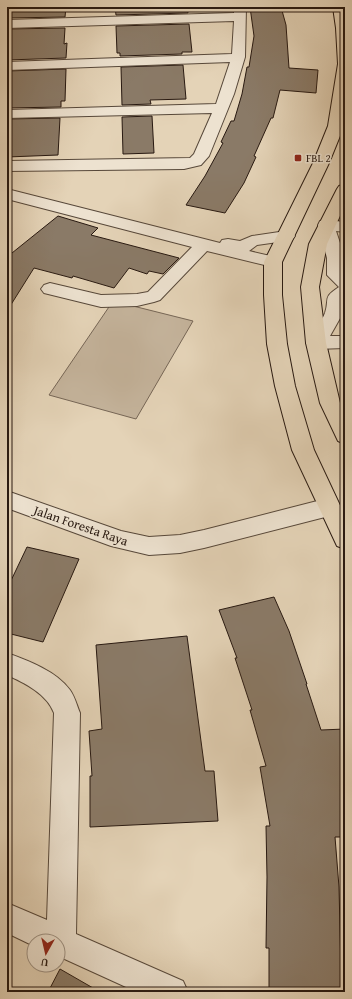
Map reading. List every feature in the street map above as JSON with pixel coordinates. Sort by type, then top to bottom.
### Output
[{"type":"main road","points":[[339,7],[344,28],[345,64],[336,126],[322,164],[273,262],[273,295],[277,344],[285,386],[302,450],[345,540]]},
{"type":"main road","points":[[345,189],[318,244],[310,287],[316,343],[330,403],[345,436]]},
{"type":"street","points":[[7,24],[240,12],[241,34],[237,58],[221,108],[201,156],[195,162],[184,164],[7,166]]},
{"type":"street","points":[[7,66],[237,58]]},
{"type":"street","points":[[7,114],[221,108]]},
{"type":"street","points":[[7,194],[273,262]]},
{"type":"street","points":[[345,227],[326,225],[336,258],[336,275],[345,283]]},
{"type":"street","points":[[228,244],[244,247],[252,240],[286,236]]},
{"type":"street","points":[[50,289],[101,301],[137,300],[154,296],[204,244]]},
{"type":"street","points":[[316,343],[334,313],[336,297],[345,290]]},
{"type":"street","points":[[316,343],[345,342]]},
{"type":"street","name":"Jalan Foresta Raya","points":[[7,499],[118,540],[149,546],[180,544],[204,539],[329,507]]},
{"type":"street","points":[[7,664],[20,669],[46,684],[62,699],[67,713],[61,933]]},
{"type":"street","points":[[7,918],[41,933]]},
{"type":"street","points":[[66,944],[172,992]]},
{"type":"shaded area","points":[[113,301],[193,321],[136,419],[49,395]]},
{"type":"building","points":[[7,7],[66,7],[65,17],[7,18]]},
{"type":"building","points":[[115,7],[187,7],[188,13],[116,15]]},
{"type":"building","points":[[250,7],[281,7],[286,25],[289,68],[318,70],[316,93],[280,90],[273,118],[271,118],[254,156],[256,157],[244,183],[225,213],[186,205],[205,176],[223,143],[221,142],[231,121],[234,121],[242,94],[247,67],[249,67],[254,36]]},
{"type":"building","points":[[189,24],[192,52],[182,52],[182,54],[120,56],[120,53],[117,53],[116,26]]},
{"type":"building","points":[[65,28],[64,44],[67,43],[66,58],[7,60],[7,29]]},
{"type":"building","points":[[183,65],[186,99],[150,100],[151,104],[122,105],[121,67]]},
{"type":"building","points":[[66,69],[65,101],[61,101],[61,107],[7,108],[7,71]]},
{"type":"building","points":[[152,116],[154,153],[123,154],[122,117]]},
{"type":"building","points":[[60,118],[58,155],[7,157],[7,119]]},
{"type":"building","points":[[58,216],[98,228],[91,235],[179,258],[163,274],[149,271],[147,274],[129,268],[114,288],[73,276],[72,278],[34,268],[7,311],[7,257]]},
{"type":"building","points":[[27,547],[79,559],[43,642],[7,633],[7,589]]},
{"type":"building","points":[[274,597],[289,631],[321,730],[345,729],[345,837],[335,837],[339,887],[341,972],[344,972],[345,992],[269,992],[269,948],[266,948],[266,826],[270,826],[260,767],[266,766],[250,710],[252,710],[235,658],[237,658],[219,610]]},
{"type":"building","points":[[187,636],[205,771],[214,771],[218,821],[90,827],[90,776],[92,776],[89,731],[102,729],[96,645]]},
{"type":"building","points":[[66,972],[100,992],[48,992],[58,973]]},
{"type":"place","name":"FBL 2","points":[[298,158]]}]
